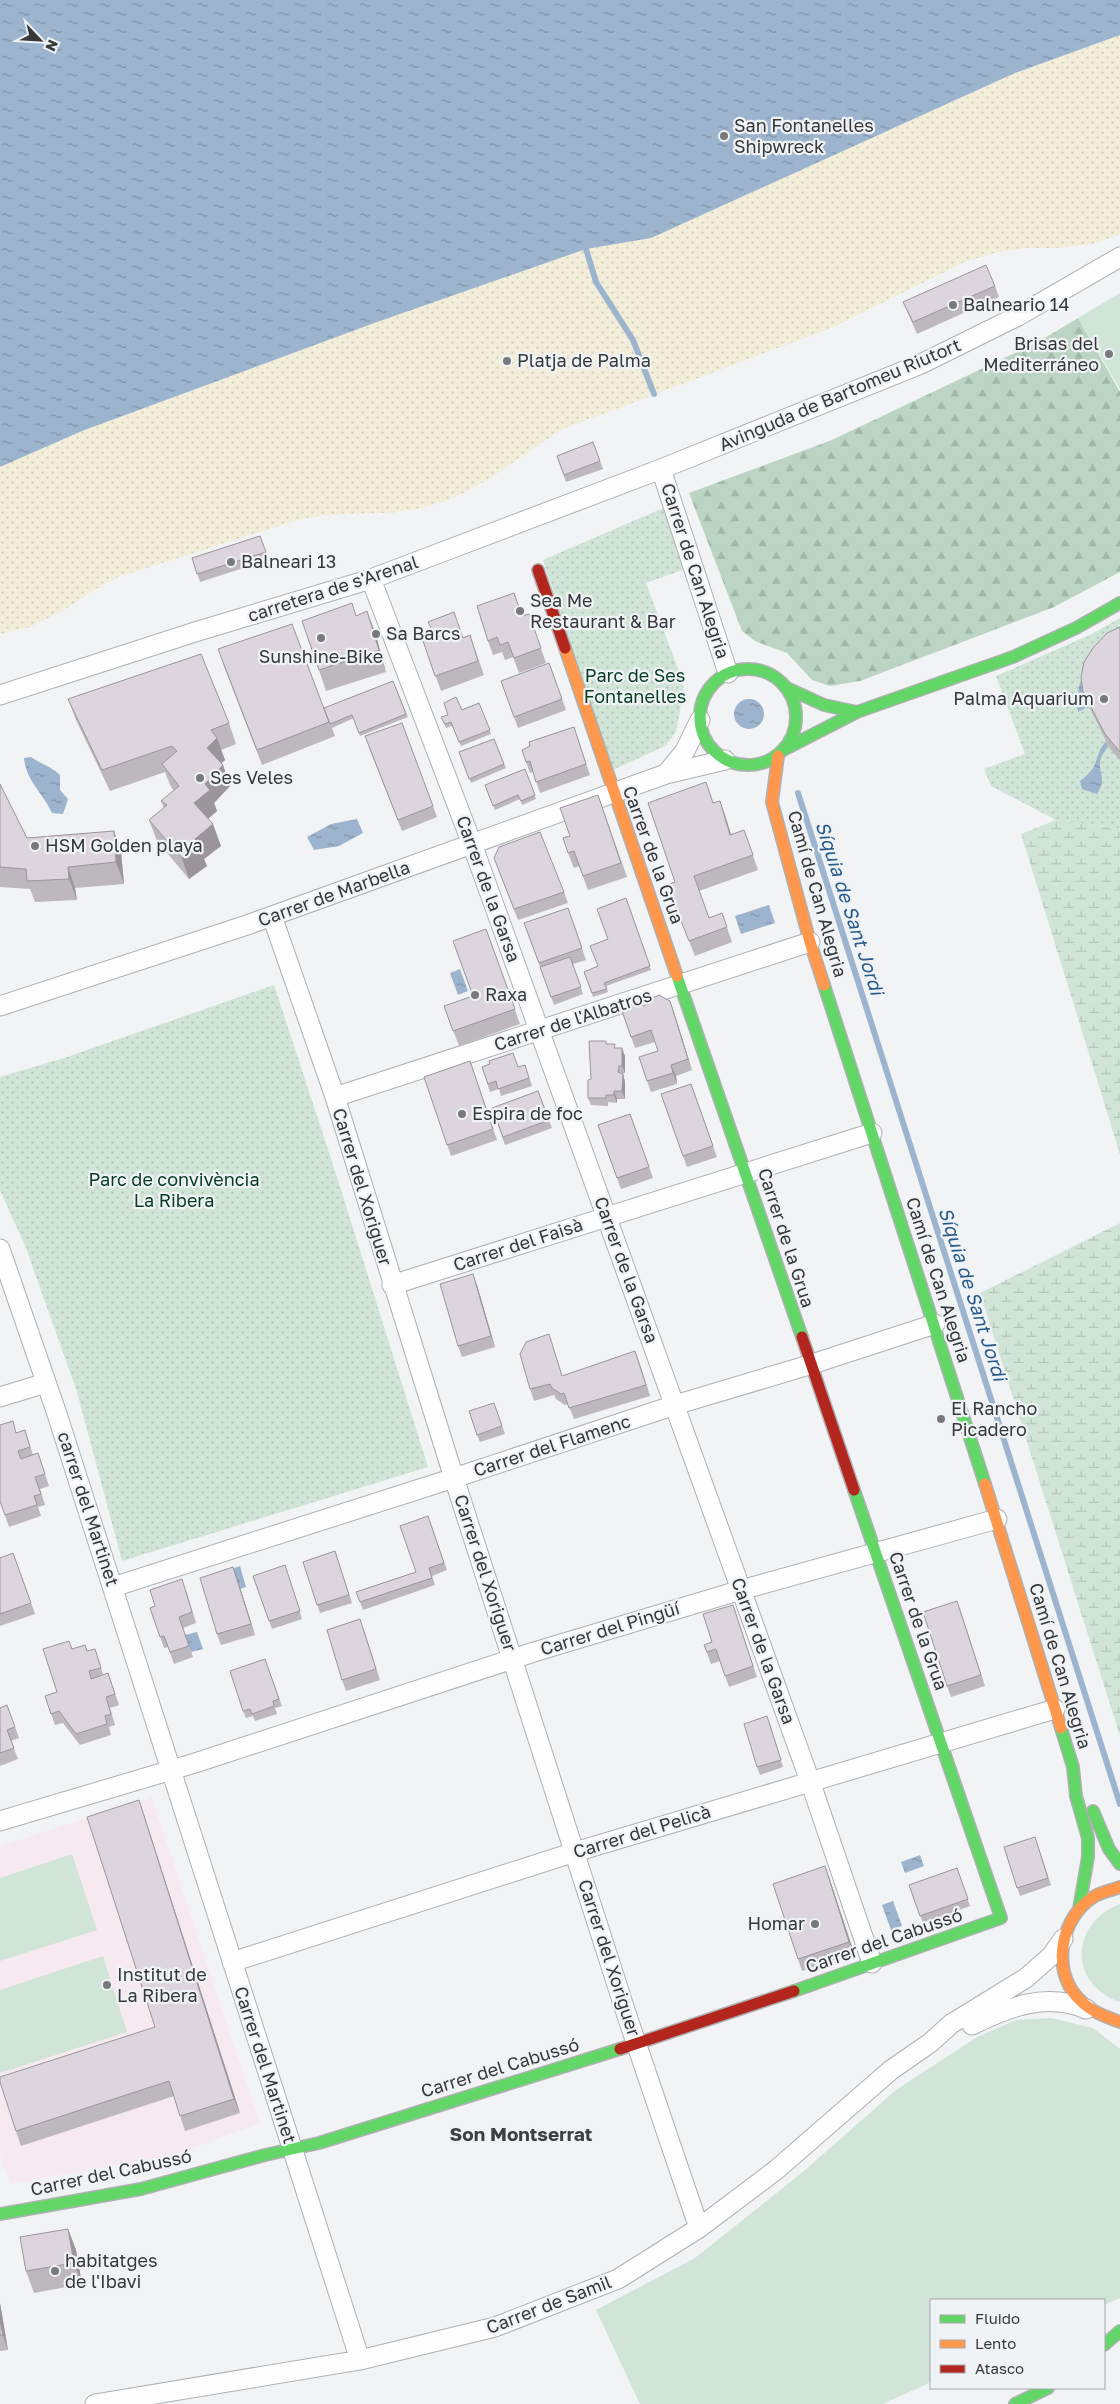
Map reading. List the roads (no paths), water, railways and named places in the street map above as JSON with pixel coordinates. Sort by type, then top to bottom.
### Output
[{"type":"main road","name":"Carrer de la Grua","points":[[538,570],[612,793],[746,1172],[810,1365],[1001,1918]]},
{"type":"main road","points":[[729,762],[756,766],[857,712],[1013,657],[1076,628],[1120,603]]},
{"type":"main road","points":[[749,776],[716,754],[706,741],[700,720],[702,704],[712,685],[728,673],[743,669],[768,673],[787,688],[824,705],[857,712]]},
{"type":"main road","points":[[772,802],[781,753],[794,733],[796,711],[787,688]]},
{"type":"main road","points":[[762,788],[772,802]]},
{"type":"main road","name":"Camí de Can Alegria","points":[[772,802],[810,942],[935,1324],[1073,1767],[1076,1796],[1085,1824],[1088,1847],[1079,1909]]},
{"type":"main road","name":"Camí de Can Alegria","points":[[1073,1767],[1087,1792],[1103,1836],[1120,1864]]},
{"type":"main road","points":[[1117,2023],[1091,2011],[1074,1994],[1068,1984],[1062,1962],[1063,1937],[1079,1909],[1096,1895],[1120,1887]]},
{"type":"main road","name":"Carrer del Cabussó","points":[[0,2214],[141,2188],[319,2143],[637,2044],[1001,1918]]},
{"type":"main road","points":[[1105,2344],[1120,2331]]},
{"type":"main road","points":[[1015,2404],[1046,2389]]},
{"type":"street","name":"Avinguda de Bartomeu Riutort","points":[[661,469],[921,364],[1018,316],[1120,257]]},
{"type":"street","name":"carretera de s'Arenal","points":[[0,695],[371,580],[661,469]]},
{"type":"street","name":"Carrer de Can Alegria","points":[[661,469],[728,673]]},
{"type":"street","name":"Carrer de la Garsa","points":[[371,580],[472,844],[540,1031],[810,1782],[872,1963]]},
{"type":"street","points":[[666,774],[685,751],[700,720]]},
{"type":"street","name":"Carrer de Marbella","points":[[0,1006],[272,916],[666,774],[729,762]]},
{"type":"street","name":"Carrer del Xoriguer","points":[[272,916],[335,1097],[392,1285],[454,1478],[637,2044],[699,2228]]},
{"type":"street","name":"Carrer de l'Albatros","points":[[335,1097],[681,986],[810,942]]},
{"type":"street","name":"Carrer del Faisà","points":[[392,1285],[872,1133]]},
{"type":"street","name":"carrer del Martinet","points":[[0,1249],[113,1587],[170,1770]]},
{"type":"street","name":"Carrer del Flamenc","points":[[113,1587],[675,1405],[810,1365],[935,1324]]},
{"type":"street","points":[[0,1396],[46,1383]]},
{"type":"street","name":"Carrer del Pingüí","points":[[0,1821],[170,1770],[513,1658],[741,1590],[997,1519]]},
{"type":"street","name":"Carrer del Pelicà","points":[[232,1962],[575,1852],[1055,1709]]},
{"type":"street","name":"Carrer del Martinet","points":[[170,1770],[360,2360]]},
{"type":"street","name":"Carrer de Samil","points":[[96,2404],[360,2360],[495,2327],[618,2279],[699,2228],[776,2170],[891,2070],[930,2043],[951,2024],[1026,1978],[1052,1955],[1063,1937]]},
{"type":"street","name":"Carrer de Samil","points":[[930,2043],[956,2034],[993,2015],[1030,2004],[1051,2000],[1064,2002],[1091,2011]]},
{"type":"water","points":[[0,0],[1120,0],[1120,35],[1015,73],[651,238],[586,249],[377,322],[82,431],[0,467]]},
{"type":"water","points":[[1095,655],[1087,691],[1089,706],[1078,712],[1080,682]]},
{"type":"water","points":[[749,699],[760,703],[764,714],[760,725],[749,729],[738,725],[734,714],[738,703]]},
{"type":"water","points":[[1106,741],[1108,746],[1100,761],[1102,784],[1097,794],[1082,789],[1080,781],[1091,771]]},
{"type":"water","points":[[31,757],[60,775],[60,790],[68,799],[63,814],[52,813],[31,780],[24,758]]},
{"type":"water","points":[[357,819],[363,833],[339,846],[314,850],[307,837],[331,824]]},
{"type":"water","points":[[769,905],[775,923],[741,934],[735,916]]},
{"type":"water","points":[[460,969],[468,991],[458,995],[450,973]]},
{"type":"water","points":[[240,1566],[246,1587],[240,1589],[228,1570]]},
{"type":"water","points":[[197,1632],[203,1649],[191,1652],[185,1635]]},
{"type":"water","points":[[920,1855],[924,1866],[905,1873],[901,1862]]},
{"type":"water","points":[[893,1901],[902,1926],[891,1930],[882,1905]]},
{"type":"waterway","name":"Síquia de Sant Jordi","points":[[586,249],[596,282],[633,340],[654,394]]},
{"type":"waterway","name":"Síquia de Sant Jordi","points":[[798,793],[1120,1804]]},
{"type":"place","name":"San Fontanelles Shipwreck","points":[[724,136]]},
{"type":"place","name":"Balneario 14","points":[[953,305]]},
{"type":"place","name":"Brisas del Mediterráneo","points":[[1109,354]]},
{"type":"place","name":"Platja de Palma","points":[[507,361]]},
{"type":"place","name":"Balneari 13","points":[[231,562]]},
{"type":"place","name":"Sea Me Restaurant & Bar","points":[[520,611]]},
{"type":"place","name":"Sa Barcs","points":[[376,634]]},
{"type":"place","name":"Sunshine-Bike","points":[[321,638]]},
{"type":"place","name":"Palma Aquarium","points":[[1104,699]]},
{"type":"place","name":"Ses Veles","points":[[200,778]]},
{"type":"place","name":"HSM Golden playa","points":[[35,846]]},
{"type":"place","name":"Raxa","points":[[475,995]]},
{"type":"place","name":"Espira de foc","points":[[462,1114]]},
{"type":"place","name":"El Rancho Picadero","points":[[941,1419]]},
{"type":"place","name":"Homar","points":[[815,1924]]},
{"type":"place","name":"Institut de La Ribera","points":[[107,1985]]},
{"type":"place","name":"habitatges de l'Ibavi","points":[[55,2271]]},
{"type":"district","name":"Son Montserrat","points":[[521,2134]]},
{"type":"park label","name":"Parc de Ses Fontanelles","points":[[635,686]]},
{"type":"park label","name":"Parc de convivència La Ribera","points":[[174,1190]]}]
